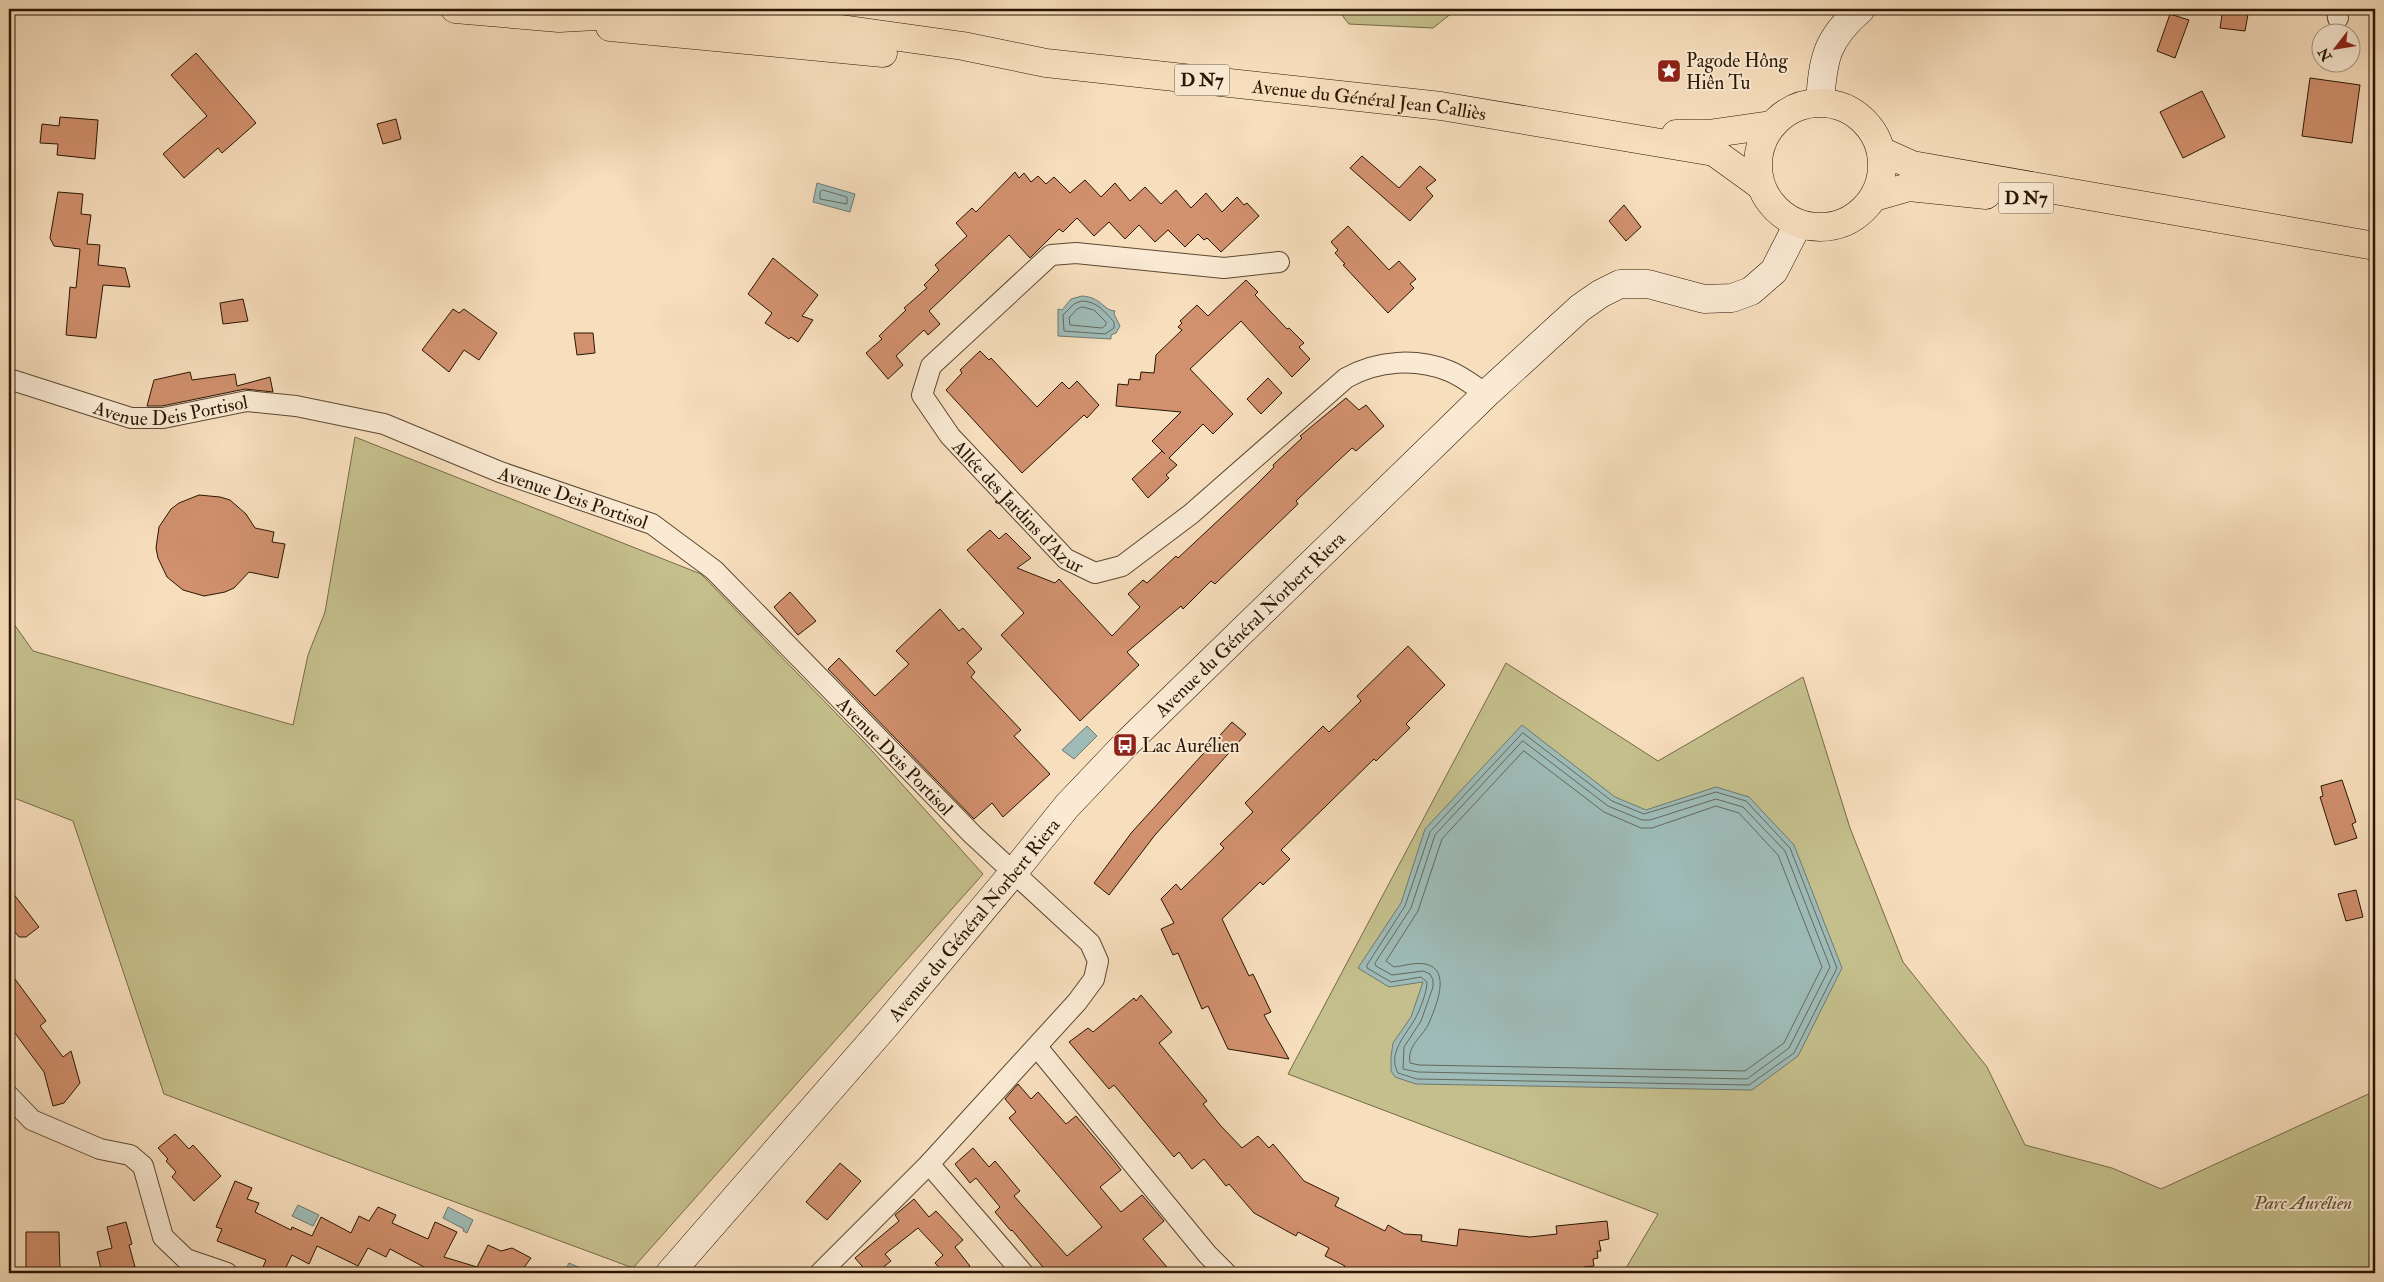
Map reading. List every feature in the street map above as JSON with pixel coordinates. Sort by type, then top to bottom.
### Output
[{"type":"main road","name":"D N7","points":[[455,9],[559,18],[628,30],[769,24],[809,26]]},
{"type":"main road","points":[[1820,102],[1823,71],[1829,45],[1847,21],[1861,9]]},
{"type":"main road","name":"Avenue du Général Jean Calliès","points":[[809,26],[962,61],[1046,63],[1441,106],[1604,135],[1714,152],[1761,186]]},
{"type":"main road","points":[[1820,102],[1841,106],[1859,116],[1874,132],[1881,151],[1883,167],[1880,183],[1874,198],[1862,212],[1847,222],[1829,228],[1811,228],[1798,224],[1780,214],[1769,201],[1761,186],[1757,165],[1761,144],[1771,125],[1785,113],[1802,105],[1820,102]]},
{"type":"main road","name":"Avenue du Général Jean Calliès","points":[[1604,135],[1708,134],[1771,125]]},
{"type":"main road","name":"D N7","points":[[1881,151],[1912,165],[2375,246]]},
{"type":"main road","name":"D N7","points":[[1874,198],[1909,187],[2178,213]]},
{"type":"main road","name":"Avenue du Général Norbert Riera","points":[[670,1273],[886,1025],[1067,806],[1125,745],[1486,394],[1580,308],[1600,294],[1620,284],[1648,284],[1704,299],[1732,298],[1751,291],[1774,271],[1798,224]]},
{"type":"street","name":"Allée des Jardins d'Azur","points":[[1279,262],[1224,268],[1076,253],[1050,255],[931,366],[922,395],[950,436],[1066,559],[1095,573],[1122,566],[1183,520],[1346,378],[1356,373],[1388,364],[1421,363],[1450,372],[1486,394]]},
{"type":"street","name":"Avenue Deis Portisol","points":[[9,380],[131,418],[163,418],[247,401],[296,406],[384,424],[500,472],[652,524],[714,570],[867,728],[1013,873],[1090,943],[1098,962],[1094,979],[1037,1047]]},
{"type":"street","points":[[827,1271],[1037,1047],[1207,1254],[1226,1273]]},
{"type":"street","points":[[9,1096],[32,1120],[100,1149],[130,1155],[143,1166],[163,1237],[186,1260],[227,1273]]},
{"type":"street","points":[[929,1164],[1023,1273]]},
{"type":"green space","points":[[1337,9],[1457,9],[1433,28],[1349,24]]},
{"type":"green space","points":[[355,437],[701,574],[863,741],[983,874],[633,1268],[164,1094],[73,821],[9,796],[9,617],[33,651],[293,725],[308,655],[325,612]]},
{"type":"green space","name":"Parc Aurélien","points":[[1506,663],[1658,761],[1803,677],[1850,828],[1903,962],[1987,1067],[2025,1145],[2112,1168],[2161,1189],[2375,1091],[2375,1273],[1623,1273],[1658,1214],[1288,1074]]},
{"type":"water","points":[[817,183],[855,194],[850,212],[813,202]]},
{"type":"water","points":[[1082,296],[1098,301],[1115,311],[1114,314],[1120,326],[1116,333],[1111,335],[1111,339],[1058,336],[1058,309],[1062,310],[1071,299]]},
{"type":"water","points":[[1522,725],[1615,797],[1646,810],[1716,787],[1749,797],[1794,845],[1842,968],[1798,1056],[1752,1090],[1416,1084],[1395,1077],[1391,1071],[1393,1043],[1411,1017],[1423,982],[1389,987],[1358,968],[1401,903],[1425,829]]},
{"type":"water","points":[[1087,726],[1097,736],[1074,759],[1062,750]]},
{"type":"water","points":[[298,1205],[319,1215],[313,1226],[292,1216]]},
{"type":"water","points":[[448,1207],[473,1220],[467,1233],[463,1231],[464,1229],[443,1218]]},
{"type":"water","points":[[569,1263],[592,1273],[564,1273]]},
{"type":"building","points":[[2223,9],[2249,9],[2245,31],[2220,28]]},
{"type":"building","points":[[2170,14],[2189,20],[2175,58],[2157,51]]},
{"type":"building","points":[[196,53],[256,123],[222,153],[218,148],[184,178],[163,154],[207,116],[171,75]]},
{"type":"building","points":[[2310,78],[2360,85],[2352,143],[2302,136]]},
{"type":"building","points":[[2202,91],[2225,137],[2183,158],[2160,112]]},
{"type":"building","points":[[60,117],[98,120],[95,159],[57,155],[58,144],[40,143],[42,124],[59,126]]},
{"type":"building","points":[[396,119],[401,139],[383,144],[377,124]]},
{"type":"building","points":[[1362,156],[1399,188],[1420,166],[1436,180],[1426,188],[1433,196],[1410,221],[1350,168]]},
{"type":"building","points":[[1015,172],[1019,178],[1024,173],[1031,182],[1038,176],[1046,184],[1054,177],[1070,193],[1085,180],[1101,197],[1115,183],[1130,201],[1145,187],[1161,204],[1176,190],[1191,208],[1206,193],[1222,212],[1237,197],[1244,205],[1247,203],[1259,216],[1221,252],[1207,238],[1204,240],[1198,234],[1185,247],[1168,230],[1155,242],[1139,225],[1125,239],[1109,222],[1094,236],[1077,218],[1063,232],[1059,229],[1030,258],[1009,235],[929,311],[940,324],[928,335],[924,330],[896,356],[903,365],[888,379],[866,353],[882,339],[879,336],[906,310],[904,308],[927,288],[924,285],[939,270],[935,265],[967,236],[956,223],[972,208],[976,212]]},
{"type":"building","points":[[58,192],[83,194],[81,214],[91,215],[87,244],[100,245],[98,265],[125,268],[130,287],[103,285],[96,338],[66,335],[70,287],[76,288],[80,249],[54,246],[50,238]]},
{"type":"building","points":[[1624,205],[1641,227],[1626,241],[1609,221]]},
{"type":"building","points":[[1348,226],[1389,270],[1399,261],[1416,279],[1410,284],[1414,288],[1388,313],[1343,265],[1345,264],[1335,253],[1338,250],[1331,242]]},
{"type":"building","points":[[773,258],[818,295],[802,316],[813,320],[798,342],[791,337],[789,339],[765,323],[772,313],[748,294]]},
{"type":"building","points":[[1246,280],[1258,292],[1255,295],[1287,329],[1289,328],[1304,343],[1299,347],[1310,359],[1292,377],[1241,321],[1190,369],[1233,414],[1213,434],[1203,424],[1169,458],[1177,465],[1166,475],[1169,478],[1148,498],[1132,479],[1162,451],[1152,441],[1181,412],[1116,406],[1118,384],[1128,385],[1129,379],[1140,380],[1141,372],[1154,373],[1156,355],[1182,330],[1178,327],[1182,323],[1180,321],[1197,305],[1208,316]]},
{"type":"building","points":[[243,299],[248,321],[223,324],[220,303]]},
{"type":"building","points":[[453,309],[459,313],[464,309],[497,333],[479,360],[464,350],[449,372],[422,350]]},
{"type":"building","points":[[574,333],[593,333],[595,353],[577,355]]},
{"type":"building","points":[[980,351],[989,360],[991,358],[1037,407],[1062,382],[1069,389],[1077,381],[1099,405],[1087,418],[1084,415],[1022,473],[946,390],[962,373],[960,370]]},
{"type":"building","points":[[190,372],[192,380],[235,374],[237,386],[270,377],[273,392],[245,389],[162,406],[147,406],[154,380]]},
{"type":"building","points":[[1268,378],[1282,393],[1261,414],[1247,399]]},
{"type":"building","points":[[1346,398],[1359,410],[1366,405],[1384,426],[1356,451],[1352,448],[1338,461],[1296,501],[1298,504],[1215,584],[1211,581],[1183,609],[1181,606],[1127,652],[1139,665],[1080,721],[1001,635],[1024,613],[967,550],[990,530],[999,539],[1006,533],[1031,558],[1017,568],[1055,583],[1059,579],[1112,636],[1140,607],[1128,594],[1143,580],[1147,583],[1176,556],[1178,558],[1274,467],[1273,465],[1302,438],[1300,436]]},
{"type":"building","points":[[199,495],[230,500],[246,514],[255,528],[274,532],[272,542],[285,544],[278,578],[249,572],[234,588],[225,592],[204,596],[183,590],[167,577],[158,558],[156,548],[159,527],[171,509],[179,503]]},
{"type":"building","points":[[790,592],[816,621],[798,635],[774,607]]},
{"type":"building","points":[[940,609],[959,631],[963,628],[982,649],[967,663],[975,672],[971,677],[1021,730],[1014,736],[1050,774],[1003,817],[992,803],[974,819],[828,669],[839,658],[875,696],[909,664],[896,651]]},
{"type":"building","points":[[1408,646],[1445,685],[1406,724],[1410,728],[1376,761],[1374,759],[1281,850],[1290,859],[1263,885],[1260,882],[1222,919],[1249,976],[1253,974],[1271,1012],[1264,1015],[1289,1059],[1228,1049],[1208,1006],[1202,1009],[1178,953],[1173,955],[1161,929],[1174,923],[1161,899],[1176,884],[1181,890],[1224,848],[1220,844],[1253,812],[1245,803],[1323,726],[1329,732],[1361,701],[1357,696]]},
{"type":"building","points":[[1232,722],[1246,734],[1155,835],[1109,895],[1094,883],[1132,832]]},
{"type":"building","points":[[2342,780],[2356,822],[2352,824],[2357,838],[2335,845],[2320,797],[2323,796],[2321,786]]},
{"type":"building","points":[[9,888],[39,927],[26,937],[19,937],[15,932],[9,937]]},
{"type":"building","points":[[2356,890],[2363,917],[2346,921],[2338,894]]},
{"type":"building","points":[[9,971],[46,1021],[40,1026],[63,1057],[71,1051],[80,1083],[64,1103],[53,1106],[44,1072],[9,1025]]},
{"type":"building","points":[[1141,995],[1172,1032],[1159,1043],[1207,1101],[1203,1104],[1220,1125],[1242,1148],[1258,1136],[1269,1148],[1273,1144],[1304,1181],[1339,1198],[1335,1206],[1385,1231],[1388,1225],[1404,1234],[1422,1235],[1421,1241],[1457,1246],[1459,1229],[1530,1237],[1557,1234],[1556,1226],[1607,1221],[1609,1239],[1599,1241],[1601,1251],[1597,1251],[1598,1258],[1593,1259],[1594,1266],[1584,1267],[1586,1273],[1342,1273],[1345,1266],[1325,1256],[1329,1248],[1298,1232],[1296,1236],[1254,1213],[1229,1184],[1226,1186],[1204,1159],[1192,1169],[1179,1152],[1174,1157],[1114,1085],[1109,1089],[1069,1042],[1088,1028],[1093,1032],[1134,998],[1136,1001]]},
{"type":"building","points":[[1018,1084],[1031,1099],[1038,1092],[1066,1124],[1076,1116],[1115,1162],[1121,1170],[1100,1187],[1121,1212],[1142,1195],[1164,1221],[1143,1239],[1172,1273],[1045,1273],[1047,1272],[995,1212],[1000,1207],[976,1178],[970,1183],[955,1164],[973,1148],[989,1167],[995,1161],[1020,1191],[1014,1196],[1067,1256],[1102,1227],[1009,1118],[1016,1112],[1005,1099]]},
{"type":"building","points":[[175,1134],[189,1149],[193,1145],[221,1176],[194,1201],[172,1177],[176,1172],[158,1148]]},
{"type":"building","points":[[840,1163],[861,1181],[827,1220],[806,1202]]},
{"type":"building","points":[[235,1181],[252,1188],[247,1199],[259,1203],[255,1212],[291,1230],[292,1227],[312,1236],[321,1217],[351,1233],[359,1216],[369,1221],[378,1207],[396,1215],[392,1223],[428,1239],[435,1222],[457,1232],[444,1257],[477,1267],[488,1245],[501,1251],[512,1248],[531,1258],[520,1273],[421,1273],[424,1267],[390,1249],[386,1257],[368,1248],[358,1266],[317,1246],[309,1264],[292,1255],[283,1273],[276,1273],[263,1267],[266,1260],[217,1241],[222,1229],[216,1227]]},
{"type":"building","points":[[914,1199],[929,1217],[936,1211],[963,1240],[955,1247],[970,1266],[961,1273],[944,1273],[935,1263],[943,1255],[918,1228],[885,1254],[891,1261],[876,1273],[868,1273],[855,1258],[899,1221],[895,1215]]},
{"type":"building","points":[[126,1222],[132,1244],[129,1245],[135,1267],[102,1273],[97,1252],[112,1248],[107,1227]]},
{"type":"building","points":[[26,1232],[59,1232],[60,1271],[26,1272]]},
{"type":"place","name":"Pagode Hông Hiên Tu","points":[[1669,71]]},
{"type":"place","name":"Lac Aurélien","points":[[1125,745]]}]
